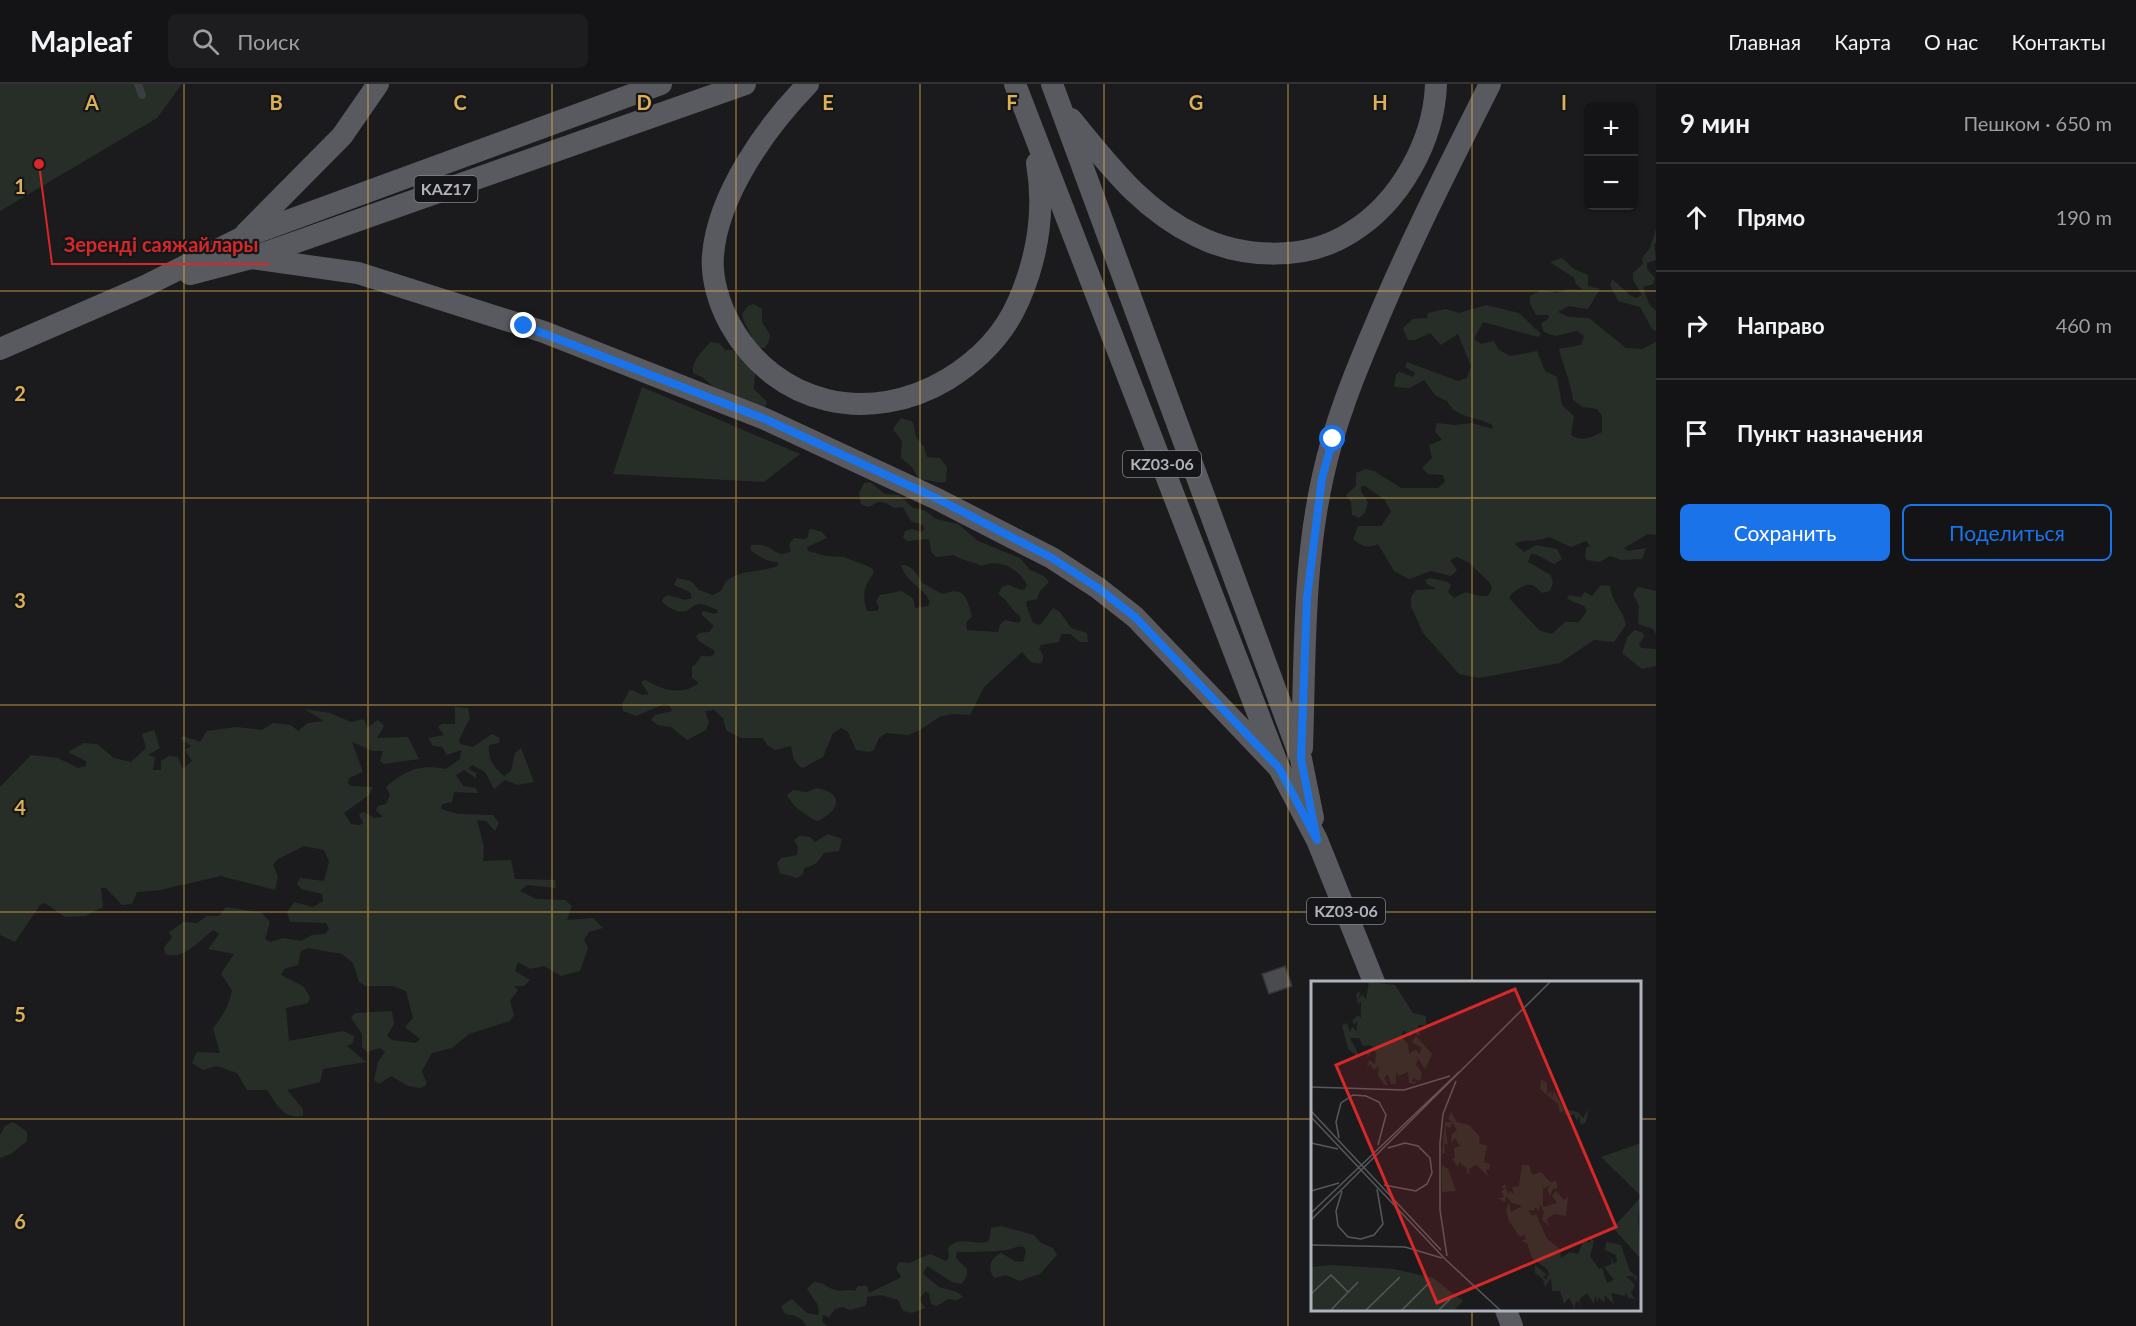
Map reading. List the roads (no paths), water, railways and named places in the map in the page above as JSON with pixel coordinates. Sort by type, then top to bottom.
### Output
[{"type":"main road","points":[[378,84],[342,136],[246,248],[357,273],[544,332],[765,419],[938,499],[1052,558],[1098,588],[1135,617],[1279,768]]},
{"type":"main road","name":"KAZ17","points":[[0,349],[145,286],[661,84]]},
{"type":"main road","name":"KAZ17","points":[[246,248],[745,84]]},
{"type":"main road","points":[[808,84],[753,150],[720,222],[714,241],[714,277],[718,298],[726,318],[748,353],[761,366],[777,379],[795,388],[839,402],[872,405],[920,394],[956,374],[998,338],[1015,310],[1030,273],[1039,228],[1041,200],[1029,120]]},
{"type":"main road","name":"KZ03-06","points":[[1015,84],[1279,768],[1317,840],[1374,981]]},
{"type":"main road","name":"KZ03-06","points":[[1052,84],[1301,759],[1317,840]]},
{"type":"main road","points":[[1060,105],[1126,186],[1178,225],[1196,236],[1237,250],[1280,254],[1305,250],[1350,234],[1385,203],[1399,186],[1419,152],[1428,131],[1434,108],[1436,84]]},
{"type":"main road","points":[[1301,759],[1308,588],[1322,478],[1338,420],[1405,255],[1490,84]]},
{"type":"main road","points":[[1506,1311],[1512,1326]]},
{"type":"lane","points":[[138,84],[142,95]]},
{"type":"place","name":"Зеренді саяжайлары","points":[[39,164]]}]
